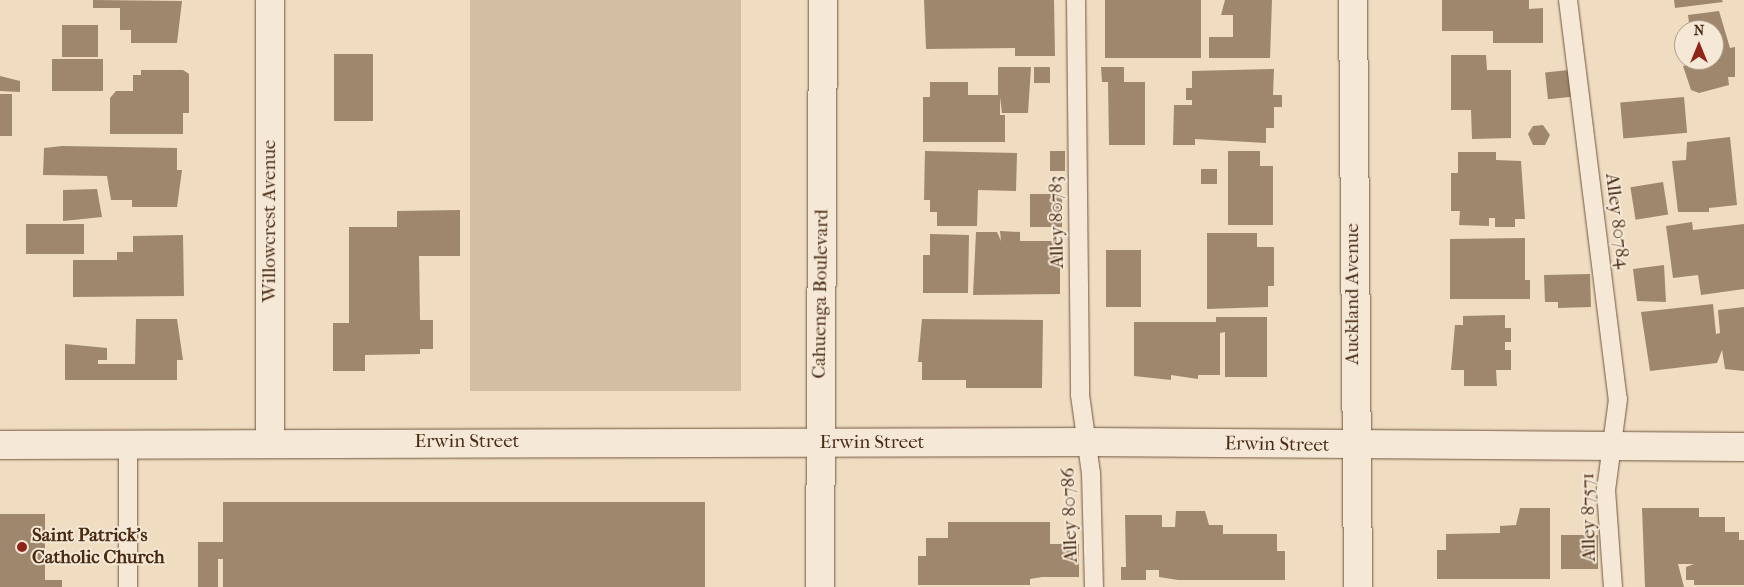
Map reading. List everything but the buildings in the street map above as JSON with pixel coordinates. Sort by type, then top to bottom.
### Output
[{"type":"street","name":"Willowcrest Avenue","points":[[270,0],[270,442]]},
{"type":"street","name":"Cahuenga Boulevard","points":[[820,587],[819,444],[823,0]]},
{"type":"street","name":"Auckland Avenue","points":[[1352,0],[1354,446],[1358,587]]},
{"type":"street","name":"Erwin Street","points":[[0,445],[270,442],[819,444],[1087,442],[1354,446],[1744,447]]},
{"type":"lane","name":"Alley 80783","points":[[1076,0],[1080,396],[1087,442]]},
{"type":"lane","name":"Alley 80784","points":[[1568,0],[1618,399],[1612,446]]},
{"type":"lane","name":"Alley 80786","points":[[1087,442],[1094,587]]},
{"type":"lane","points":[[128,444],[128,587]]},
{"type":"lane","name":"Alley 87571","points":[[1612,446],[1606,490],[1613,587]]},
{"type":"shaded area","points":[[470,0],[741,0],[741,391],[470,391]]},
{"type":"place","name":"Saint Patrick's Catholic Church","points":[[22,547]]}]
